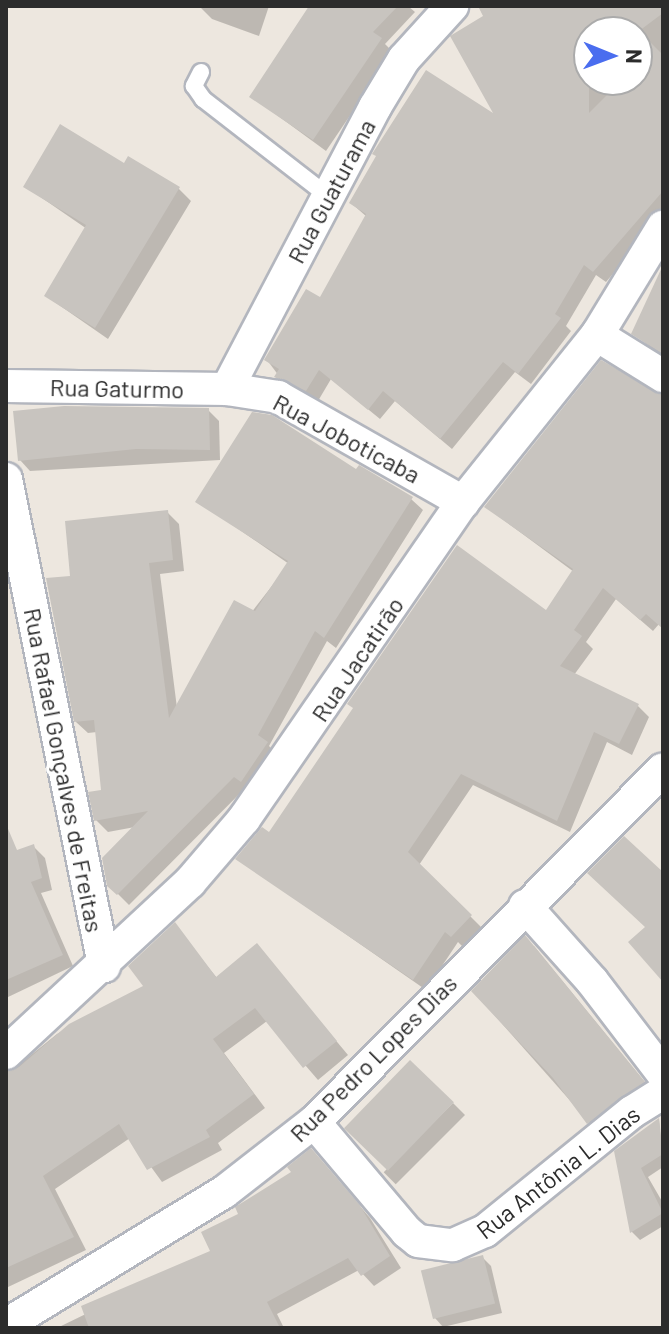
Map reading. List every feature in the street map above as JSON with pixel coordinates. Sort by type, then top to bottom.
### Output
[{"type":"street","name":"Rua Guaturama","points":[[227,389],[404,59],[452,6]]},
{"type":"street","name":"Rua Jacatirão","points":[[6,1053],[104,966],[190,882],[259,800],[463,502],[597,335],[663,227]]},
{"type":"street","points":[[597,335],[663,376]]},
{"type":"street","name":"Rua Gaturmo","points":[[6,386],[227,389]]},
{"type":"street","name":"Rua Joboticaba","points":[[227,389],[278,397],[305,409],[463,502]]},
{"type":"street","name":"Rua Rafael Gonçalves de Freitas","points":[[6,479],[15,572],[104,966]]},
{"type":"street","name":"Rua Pedro Lopes Dias","points":[[6,1325],[224,1192],[314,1122],[663,769]]},
{"type":"street","points":[[525,906],[592,981],[663,1074]]},
{"type":"street","name":"Rua Antônia L. Dias","points":[[314,1122],[407,1232],[418,1241],[453,1245],[485,1231],[632,1112],[663,1093]]},
{"type":"lane","points":[[201,72],[194,86],[203,99],[328,196]]},
{"type":"building","points":[[309,6],[398,6],[373,32],[382,38],[313,140],[249,97]]},
{"type":"building","points":[[478,6],[663,6],[663,13],[653,20],[653,16],[573,16],[573,96],[589,96],[589,113],[606,96],[653,96],[653,45],[663,55],[663,191],[593,272],[584,265],[555,314],[561,318],[518,374],[503,362],[440,439],[383,391],[368,410],[319,370],[306,391],[274,377],[279,369],[264,360],[306,289],[320,297],[366,214],[349,203],[376,156],[372,154],[426,70],[493,113],[450,36],[483,16]]},
{"type":"building","points":[[60,124],[124,163],[128,156],[180,187],[95,328],[44,296],[86,225],[23,187]]},
{"type":"building","points":[[663,265],[663,354],[631,334]]},
{"type":"building","points":[[601,360],[663,395],[663,629],[646,614],[640,620],[603,588],[574,630],[582,636],[560,666],[639,704],[619,744],[594,732],[557,821],[461,774],[408,852],[472,915],[451,937],[445,932],[413,980],[235,859],[262,827],[269,832],[353,708],[347,704],[457,545],[546,610],[573,569],[484,507]]},
{"type":"building","points":[[64,406],[209,408],[210,450],[136,449],[18,461],[13,411]]},
{"type":"building","points":[[252,412],[272,415],[356,469],[359,465],[413,497],[324,638],[315,631],[258,735],[268,742],[241,782],[234,777],[117,895],[107,886],[102,858],[148,811],[94,821],[88,792],[101,790],[94,720],[74,722],[46,578],[70,576],[65,521],[168,510],[173,560],[149,563],[169,718],[234,600],[255,611],[288,561],[195,502]]},
{"type":"building","points":[[6,824],[17,850],[34,844],[42,878],[31,882],[63,955],[6,980]]},
{"type":"building","points":[[624,836],[663,872],[663,982],[628,942],[645,927],[587,873]]},
{"type":"building","points":[[175,922],[216,977],[257,943],[337,1041],[303,1068],[255,1008],[213,1039],[254,1094],[206,1130],[210,1137],[147,1170],[119,1124],[43,1176],[74,1237],[6,1268],[6,1071],[19,1067],[69,1024],[143,986],[128,966]]},
{"type":"building","points":[[525,935],[645,1082],[587,1124],[553,1078],[471,991]]},
{"type":"building","points":[[410,1060],[454,1102],[388,1171],[344,1128]]},
{"type":"building","points":[[659,1118],[663,1154],[641,1168],[663,1213],[630,1233],[614,1151]]},
{"type":"building","points":[[311,1148],[359,1204],[390,1256],[361,1276],[348,1258],[267,1302],[280,1328],[89,1328],[81,1306],[210,1251],[201,1232],[238,1214],[235,1207],[291,1172],[287,1167]]},
{"type":"building","points":[[483,1255],[495,1304],[433,1319],[421,1270]]}]
